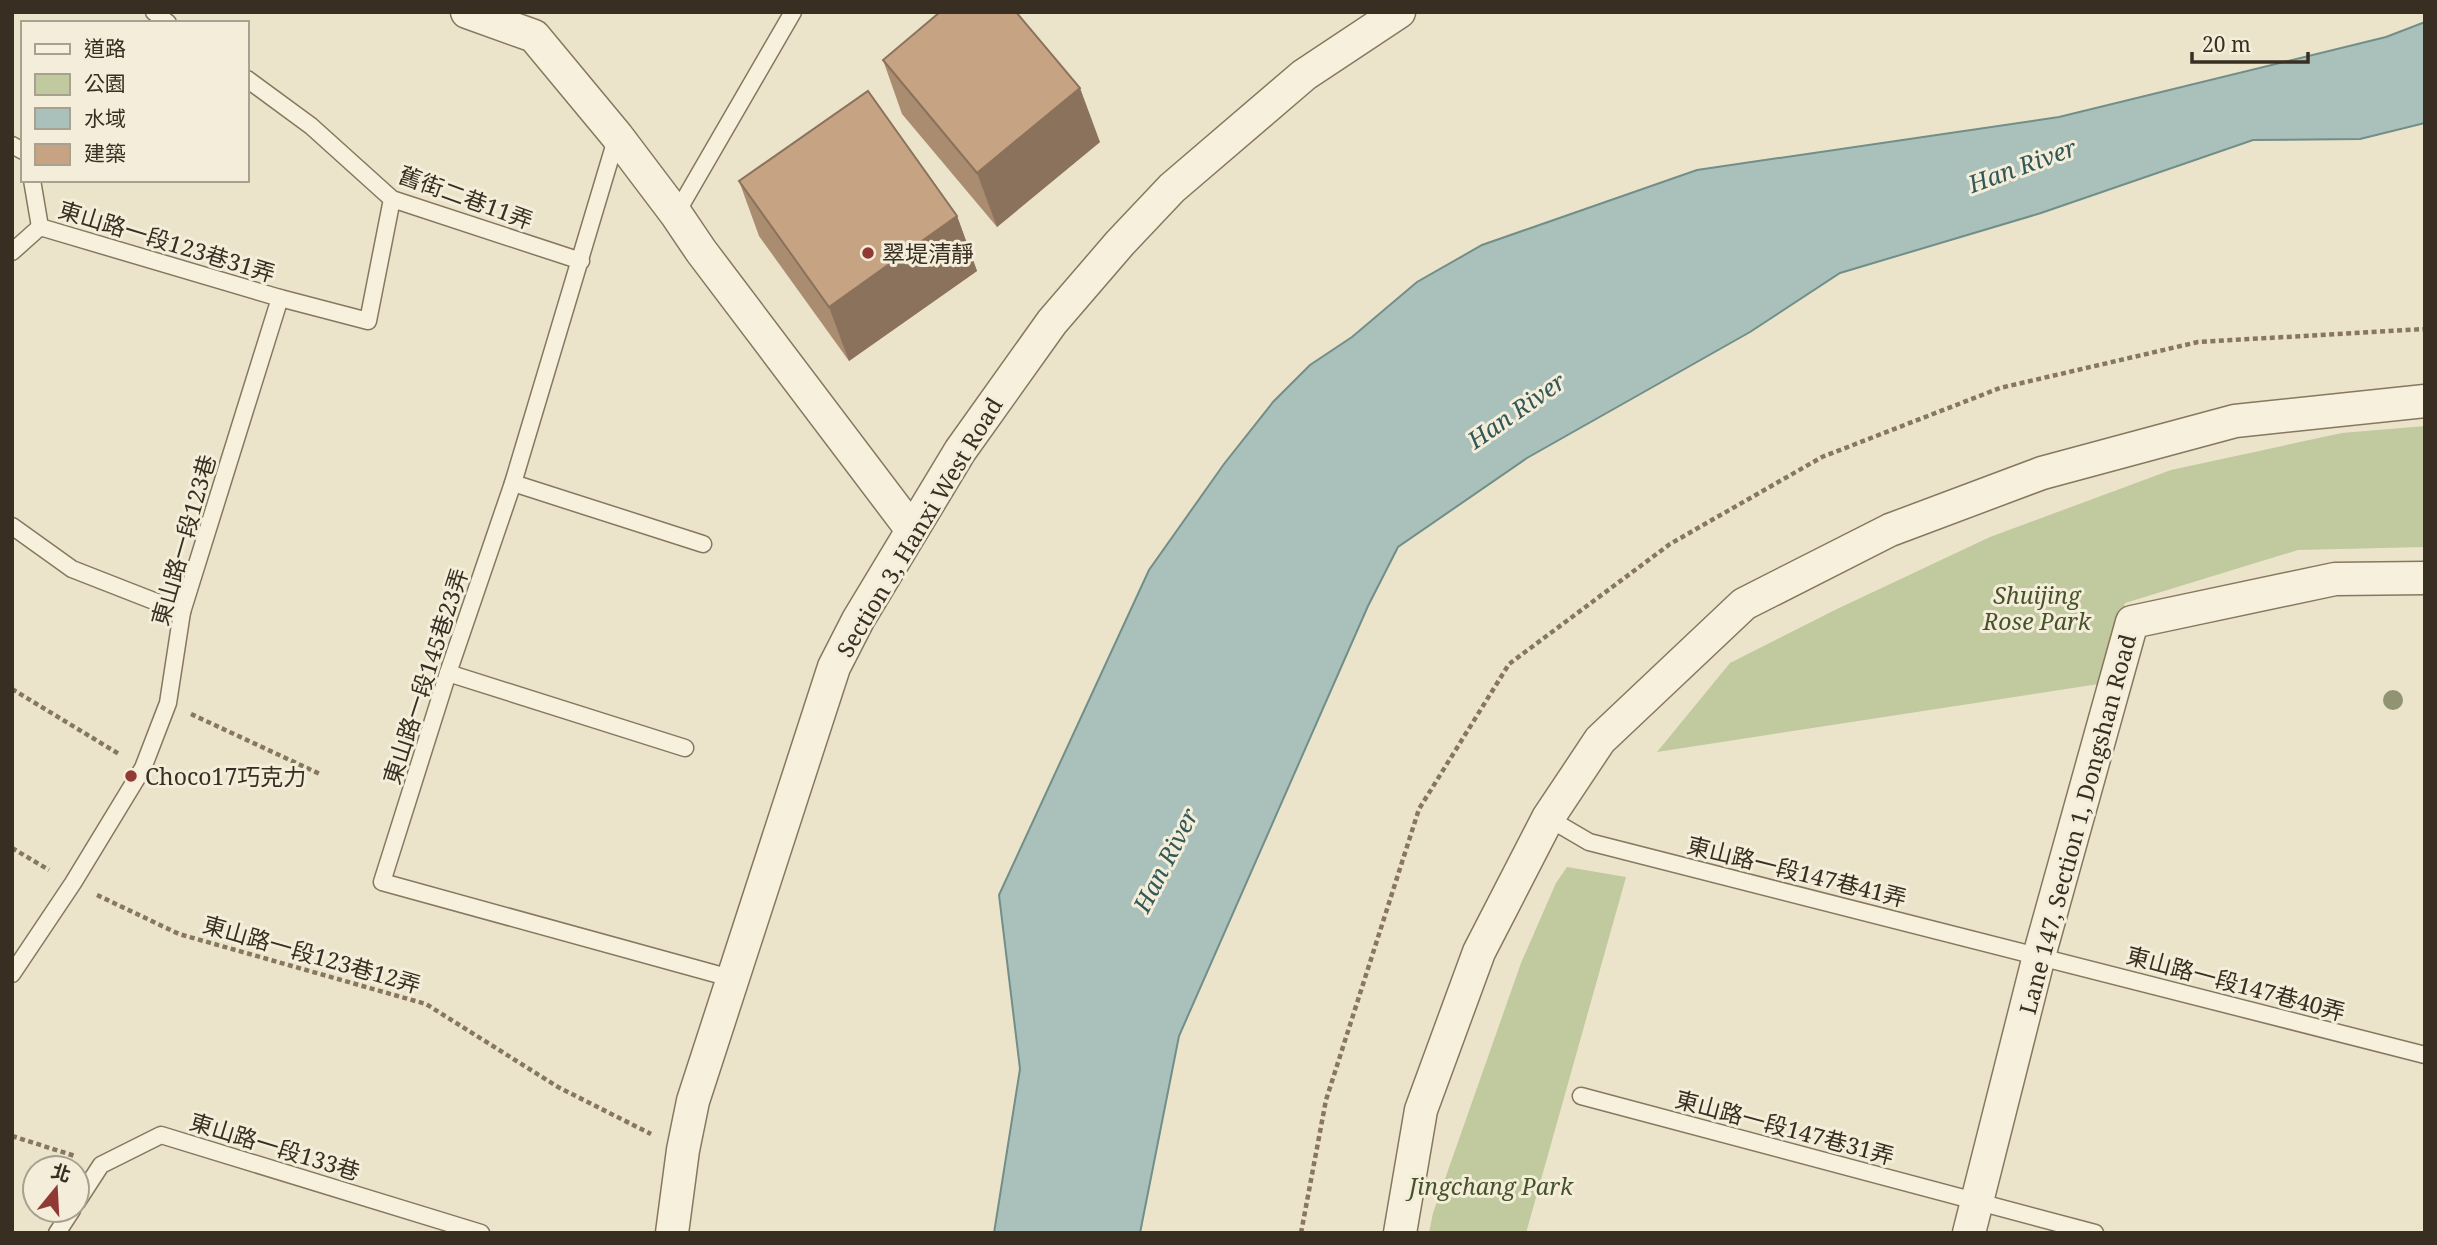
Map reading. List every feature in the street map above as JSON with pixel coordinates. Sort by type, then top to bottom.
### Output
[{"type":"street","name":"Section 3, Hanxi West Road","points":[[672,1233],[683,1150],[693,1101],[834,667],[858,620],[960,451],[1052,322],[1120,243],[1172,188],[1304,75],[1399,12]]},
{"type":"street","points":[[473,13],[534,36],[617,136],[912,530]]},
{"type":"street","points":[[1400,1233],[1421,1110],[1479,953],[1548,818],[1600,740],[1744,604],[1891,530],[2042,473],[2235,421],[2425,401]]},
{"type":"street","name":"Lane 147, Section 1, Dongshan Road","points":[[1969,1233],[2039,956],[2132,622],[2335,579],[2425,578]]},
{"type":"lane","points":[[676,214],[793,12]]},
{"type":"lane","name":"舊街二巷11弄","points":[[248,80],[311,126],[392,199],[581,261]]},
{"type":"lane","name":"東山路一段145巷23弄","points":[[617,136],[513,483],[448,673],[382,882],[734,979]]},
{"type":"lane","name":"東山路一段123巷31弄","points":[[32,182],[40,227]]},
{"type":"lane","points":[[280,298],[368,321],[392,199]]},
{"type":"lane","name":"東山路一段123巷31弄","points":[[12,252],[40,227]]},
{"type":"lane","name":"東山路一段123巷31弄","points":[[40,227],[280,298]]},
{"type":"lane","name":"東山路一段123巷","points":[[12,974],[73,883],[142,768],[168,703],[182,612],[280,298]]},
{"type":"lane","points":[[513,483],[703,544]]},
{"type":"lane","points":[[12,526],[72,569],[182,612]]},
{"type":"lane","points":[[448,673],[685,748]]},
{"type":"lane","name":"東山路一段147巷41弄","points":[[1548,818],[1589,842],[2039,956]]},
{"type":"lane","name":"東山路一段147巷40弄","points":[[2039,956],[2423,1051]]},
{"type":"lane","name":"東山路一段147巷31弄","points":[[1581,1096],[2095,1233]]},
{"type":"lane","name":"東山路一段133巷","points":[[91,1181],[102,1165],[161,1135],[481,1233]]},
{"type":"path","points":[[12,689],[142,768]]},
{"type":"path","points":[[168,703],[322,775]]},
{"type":"path","name":"東山路一段123巷12弄","points":[[12,848],[73,883],[179,934],[426,1004],[558,1087],[683,1150]]},
{"type":"path","points":[[12,1136],[102,1165]]},
{"type":"green space","name":"Shuijing Rose Park","points":[[2425,426],[2425,547],[2298,550],[2125,603],[2105,683],[1657,752],[1730,663],[1990,537],[2171,470],[2342,433]]},
{"type":"green space","name":"Jingchang Park","points":[[1567,867],[1626,877],[1526,1233],[1429,1233],[1433,1213],[1521,963],[1556,883]]},
{"type":"water","name":"Han River","points":[[2425,22],[2425,123],[2360,139],[2253,140],[2041,213],[1840,273],[1750,332],[1527,458],[1398,547],[1368,606],[1179,1036],[1140,1233],[994,1233],[1020,1069],[999,895],[1149,570],[1224,464],[1273,402],[1310,365],[1352,337],[1417,282],[1482,245],[1697,170],[2059,117],[2386,37]]},
{"type":"building","points":[[940,12],[1016,12],[1080,88],[977,173],[883,60]]},
{"type":"building","points":[[868,91],[957,216],[829,307],[739,181]]},
{"type":"place","name":"翠堤清靜","points":[[868,253]]},
{"type":"place","name":"Choco17巧克力","points":[[131,776]]}]
